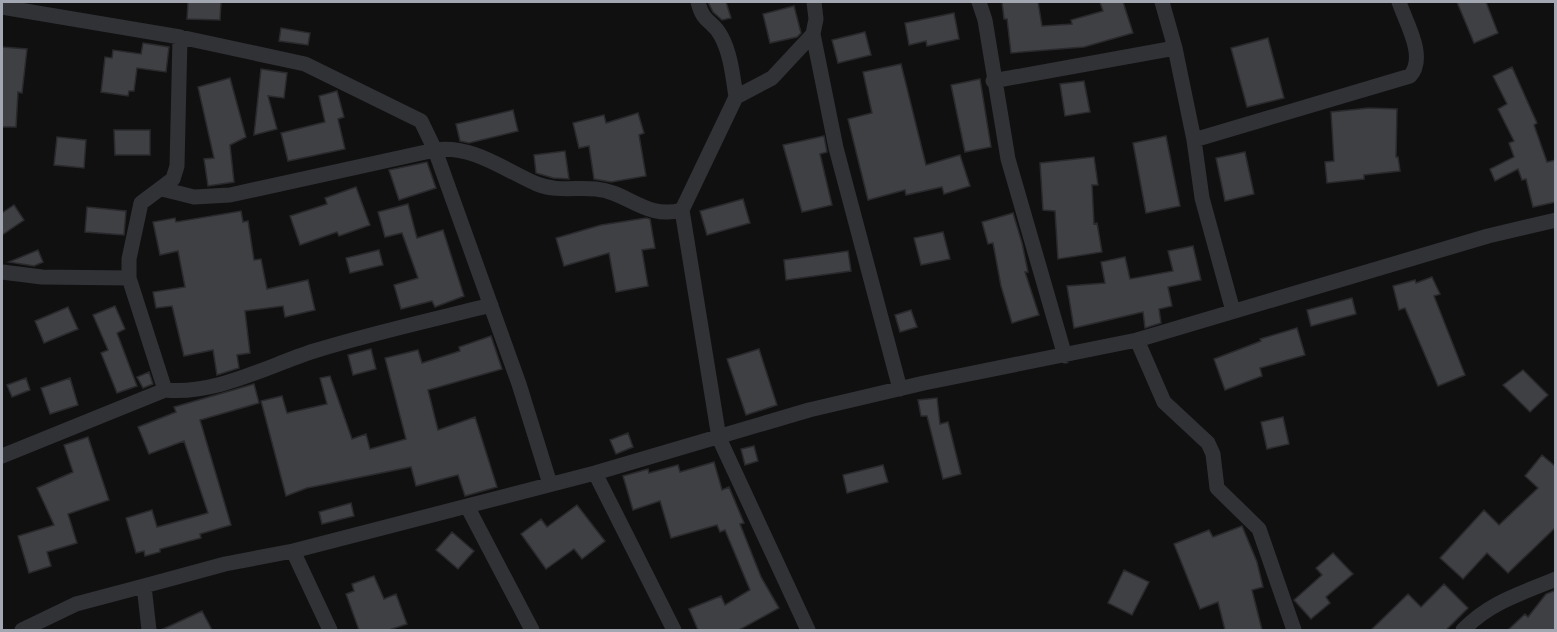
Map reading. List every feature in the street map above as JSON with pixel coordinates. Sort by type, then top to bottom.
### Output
[{"type":"street","points":[[698,2],[702,16],[716,27],[723,39],[736,97]]},
{"type":"street","points":[[814,2],[816,19],[813,34],[836,148],[900,389]]},
{"type":"street","points":[[979,2],[985,20],[993,81],[1008,159],[1065,356]]},
{"type":"street","points":[[1162,2],[1175,48],[1194,140],[1202,198],[1233,311]]},
{"type":"street","points":[[1194,140],[1410,76],[1417,68],[1418,57],[1399,2]]},
{"type":"street","points":[[6,5],[180,37],[305,64],[421,121],[435,150],[491,305],[550,484]]},
{"type":"street","points":[[808,630],[719,438],[682,210],[736,97],[772,78],[813,34]]},
{"type":"street","points":[[165,390],[129,278],[129,258],[141,203],[162,189],[173,178],[177,166],[180,37]]},
{"type":"street","points":[[993,81],[1175,48]]},
{"type":"street","points":[[162,189],[194,197],[230,195],[435,150],[457,150],[482,157],[553,189],[597,189],[666,214],[682,210]]},
{"type":"street","points":[[22,630],[76,604],[225,564],[293,551],[595,473],[809,410],[1137,340],[1488,236],[1556,220]]},
{"type":"street","points":[[2,272],[42,277],[129,278]]},
{"type":"street","points":[[2,456],[165,390],[186,392],[213,386],[315,351],[491,305]]},
{"type":"street","points":[[1137,340],[1164,402],[1208,443],[1213,454],[1218,488],[1259,529],[1294,630]]},
{"type":"street","points":[[595,473],[674,630]]},
{"type":"street","points":[[467,506],[532,630]]},
{"type":"street","points":[[293,551],[330,630]]},
{"type":"street","points":[[1463,630],[1480,613],[1494,605],[1556,579]]},
{"type":"street","points":[[144,586],[149,630]]},
{"type":"building","points":[[188,2],[221,2],[220,20],[187,19]]},
{"type":"building","points":[[708,2],[726,2],[731,18],[722,20],[713,12]]},
{"type":"building","points":[[1002,2],[1038,2],[1042,26],[1072,24],[1071,20],[1103,11],[1100,2],[1123,2],[1133,33],[1084,47],[1011,53],[1007,19],[1004,19]]},
{"type":"building","points":[[1457,2],[1486,2],[1498,33],[1474,43]]},
{"type":"building","points":[[794,6],[801,33],[797,37],[770,43],[763,14]]},
{"type":"building","points":[[954,13],[959,39],[927,46],[926,41],[909,45],[905,23]]},
{"type":"building","points":[[281,28],[310,33],[308,45],[279,41]]},
{"type":"building","points":[[865,32],[871,55],[838,63],[832,40]]},
{"type":"building","points":[[1268,38],[1284,98],[1247,107],[1231,48]]},
{"type":"building","points":[[143,43],[169,47],[166,72],[137,68],[134,91],[129,91],[128,96],[101,92],[105,57],[112,58],[113,50],[141,54]]},
{"type":"building","points":[[2,47],[27,49],[22,93],[18,92],[16,127],[2,127]]},
{"type":"building","points":[[901,64],[926,165],[960,155],[970,186],[944,194],[942,187],[906,195],[905,190],[868,200],[848,119],[872,113],[863,72]]},
{"type":"building","points":[[1512,67],[1537,123],[1534,125],[1547,162],[1556,160],[1556,202],[1533,207],[1526,179],[1522,180],[1518,169],[1495,181],[1490,169],[1514,157],[1509,143],[1514,141],[1498,109],[1507,104],[1493,76]]},
{"type":"building","points":[[261,69],[287,73],[284,98],[268,96],[277,129],[254,135]]},
{"type":"building","points":[[230,78],[246,137],[230,145],[234,182],[208,186],[204,159],[214,158],[198,87]]},
{"type":"building","points":[[980,79],[991,147],[965,152],[951,85]]},
{"type":"building","points":[[1084,81],[1090,112],[1065,116],[1060,84]]},
{"type":"building","points":[[337,91],[344,117],[338,119],[345,149],[288,161],[281,133],[325,122],[319,96]]},
{"type":"building","points":[[1369,108],[1397,109],[1396,157],[1398,157],[1400,171],[1364,175],[1364,179],[1327,183],[1325,162],[1334,161],[1331,112]]},
{"type":"building","points":[[513,110],[518,131],[469,143],[460,141],[456,124]]},
{"type":"building","points":[[638,113],[644,133],[639,135],[646,176],[611,182],[594,179],[589,146],[579,148],[573,123],[604,115],[606,123]]},
{"type":"building","points":[[114,130],[150,130],[150,155],[115,155]]},
{"type":"building","points":[[824,136],[827,152],[820,154],[832,205],[802,212],[783,145]]},
{"type":"building","points":[[1166,136],[1180,206],[1146,213],[1133,143]]},
{"type":"building","points":[[57,137],[86,140],[84,168],[54,165]]},
{"type":"building","points":[[565,151],[569,179],[553,178],[536,173],[534,155]]},
{"type":"building","points":[[1245,152],[1254,194],[1225,201],[1216,158]]},
{"type":"building","points":[[1094,157],[1098,185],[1092,185],[1094,224],[1097,223],[1102,252],[1058,259],[1055,211],[1043,210],[1040,163]]},
{"type":"building","points":[[427,162],[436,188],[399,200],[389,170]]},
{"type":"building","points":[[356,187],[370,225],[339,236],[337,232],[300,245],[290,216],[327,204],[325,198]]},
{"type":"building","points":[[743,199],[750,223],[707,235],[700,211]]},
{"type":"building","points":[[408,204],[417,238],[443,230],[464,296],[435,307],[432,301],[401,309],[394,285],[418,278],[402,233],[385,237],[378,212]]},
{"type":"building","points":[[14,205],[24,220],[2,235],[2,213]]},
{"type":"building","points":[[87,207],[126,211],[124,235],[85,232]]},
{"type":"building","points":[[241,211],[243,222],[248,221],[254,260],[261,259],[267,289],[308,280],[315,310],[285,317],[283,306],[245,311],[250,353],[237,355],[239,368],[217,375],[213,350],[184,356],[172,306],[156,308],[153,292],[185,287],[178,251],[160,255],[153,222],[175,218],[176,222]]},
{"type":"building","points":[[1013,213],[1028,272],[1025,272],[1039,315],[1012,323],[1001,286],[993,243],[988,244],[982,222]]},
{"type":"building","points":[[650,219],[655,248],[642,250],[648,286],[616,292],[609,253],[564,266],[556,238],[601,225]]},
{"type":"building","points":[[943,232],[950,259],[921,265],[914,238]]},
{"type":"building","points":[[1193,246],[1201,280],[1168,287],[1172,306],[1159,309],[1161,323],[1145,328],[1143,312],[1074,328],[1067,286],[1105,283],[1101,262],[1125,257],[1130,279],[1173,271],[1168,251]]},
{"type":"building","points":[[38,250],[43,262],[34,266],[9,262]]},
{"type":"building","points":[[379,250],[383,265],[350,273],[346,258]]},
{"type":"building","points":[[848,251],[851,271],[786,280],[784,260]]},
{"type":"building","points":[[1432,277],[1440,294],[1434,296],[1465,375],[1438,386],[1405,308],[1399,310],[1393,286],[1415,280],[1416,283]]},
{"type":"building","points":[[1352,298],[1356,314],[1311,326],[1307,310]]},
{"type":"building","points":[[115,306],[125,329],[117,333],[137,386],[117,393],[101,353],[108,350],[93,315]]},
{"type":"building","points":[[68,307],[78,329],[44,343],[35,321]]},
{"type":"building","points":[[911,310],[917,327],[900,332],[895,315]]},
{"type":"building","points":[[1297,328],[1305,355],[1260,368],[1262,376],[1225,390],[1214,359],[1261,341],[1260,339]]},
{"type":"building","points":[[491,336],[502,369],[428,390],[438,430],[475,417],[497,487],[465,496],[458,475],[416,486],[411,467],[307,488],[286,496],[261,401],[282,396],[287,413],[327,404],[320,378],[330,376],[352,439],[366,434],[370,449],[406,439],[385,358],[418,350],[422,363],[460,351],[459,347]]},
{"type":"building","points":[[371,349],[376,369],[353,375],[348,355]]},
{"type":"building","points":[[759,349],[777,405],[746,415],[727,359]]},
{"type":"building","points":[[1523,370],[1548,395],[1530,412],[1503,385]]},
{"type":"building","points":[[149,372],[153,384],[143,388],[137,377]]},
{"type":"building","points":[[26,378],[30,390],[12,397],[7,385]]},
{"type":"building","points":[[70,378],[78,405],[50,414],[41,388]]},
{"type":"building","points":[[254,384],[259,403],[200,420],[231,525],[200,534],[201,538],[160,549],[160,552],[145,556],[144,551],[136,553],[126,518],[152,510],[157,527],[208,513],[184,441],[149,454],[138,427],[176,412],[174,407]]},
{"type":"building","points":[[937,398],[940,424],[948,422],[961,474],[943,479],[927,416],[921,416],[918,400]]},
{"type":"building","points":[[1283,417],[1289,444],[1267,449],[1261,422]]},
{"type":"building","points":[[628,433],[633,447],[616,454],[610,440]]},
{"type":"building","points":[[88,437],[109,500],[68,514],[77,543],[47,552],[51,566],[29,573],[18,536],[54,525],[37,488],[73,472],[64,445]]},
{"type":"building","points":[[754,446],[758,461],[745,465],[741,449]]},
{"type":"building","points":[[1542,455],[1556,467],[1556,527],[1508,573],[1487,553],[1463,579],[1440,558],[1484,510],[1499,525],[1538,488],[1525,476]]},
{"type":"building","points":[[714,462],[722,490],[729,487],[744,523],[740,524],[761,577],[779,608],[739,630],[698,630],[689,609],[721,596],[725,605],[750,590],[725,530],[720,532],[717,525],[671,538],[660,501],[633,510],[623,476],[648,469],[649,473],[678,465],[680,472]]},
{"type":"building","points":[[883,465],[888,482],[847,493],[843,475]]},
{"type":"building","points":[[351,503],[354,516],[322,524],[319,512]]},
{"type":"building","points":[[577,505],[605,541],[582,559],[574,549],[546,569],[521,534],[541,519],[547,527]]},
{"type":"building","points":[[1242,526],[1257,562],[1263,587],[1252,590],[1262,630],[1225,630],[1218,602],[1200,609],[1174,544],[1209,530],[1213,537]]},
{"type":"building","points":[[452,532],[474,551],[458,569],[436,550]]},
{"type":"building","points":[[1333,553],[1353,574],[1326,597],[1330,603],[1311,619],[1294,600],[1322,575],[1316,568]]},
{"type":"building","points":[[1124,570],[1149,582],[1132,615],[1108,603]]},
{"type":"building","points":[[374,576],[384,599],[396,594],[407,624],[389,630],[359,630],[346,594],[354,591],[352,584]]},
{"type":"building","points":[[1444,584],[1468,608],[1446,630],[1371,630],[1408,594],[1421,607]]},
{"type":"building","points":[[1556,590],[1556,630],[1508,630],[1525,614],[1528,617],[1546,594]]},
{"type":"building","points":[[202,611],[212,630],[161,630]]}]
